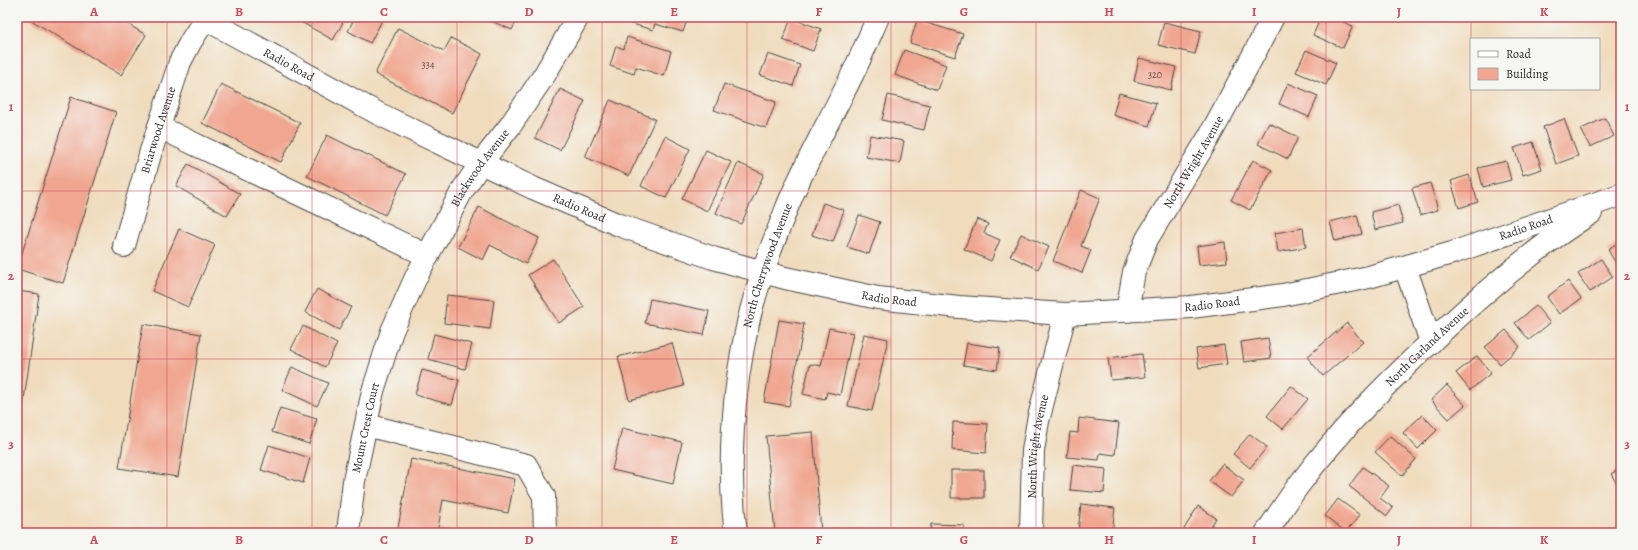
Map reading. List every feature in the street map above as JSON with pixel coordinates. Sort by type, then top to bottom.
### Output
[{"type":"street","name":"Blackwood Avenue","points":[[395,326],[416,277],[462,191],[480,163],[510,126],[545,74],[578,17]]},
{"type":"street","name":"North Cherrywood Avenue","points":[[736,533],[733,512],[732,481],[736,403],[748,322],[763,272],[788,205],[863,52],[878,17]]},
{"type":"street","name":"North Wright Avenue","points":[[1127,311],[1134,272],[1147,239],[1209,137],[1256,52],[1273,17]]},
{"type":"street","name":"Radio Road","points":[[203,18],[379,114],[533,188],[619,225],[713,258],[785,278],[878,298],[959,307],[1065,314],[1191,308],[1283,295],[1369,277],[1452,253],[1621,195]]},
{"type":"street","name":"Briarwood Avenue","points":[[124,246],[180,62],[203,18]]},
{"type":"street","points":[[159,127],[428,256]]},
{"type":"street","name":"North Garland Avenue","points":[[1266,533],[1298,486],[1328,449],[1383,388],[1431,342],[1474,302],[1531,255],[1565,230],[1621,195]]},
{"type":"street","points":[[1404,266],[1431,342]]},
{"type":"street","name":"North Wright Avenue","points":[[1031,533],[1033,451],[1038,421],[1065,314]]},
{"type":"street","name":"Mount Crest Court","points":[[348,533],[354,481],[373,391],[395,326]]},
{"type":"street","points":[[366,425],[526,465],[544,496],[545,533]]},
{"type":"building","points":[[26,17],[116,17],[146,35],[121,75]]},
{"type":"building","points":[[292,17],[346,17],[333,40]]},
{"type":"building","points":[[355,17],[384,17],[370,43],[348,31]]},
{"type":"building","points":[[482,17],[518,17],[512,30]]},
{"type":"building","points":[[631,17],[688,17],[683,32],[655,24],[653,30],[629,23]]},
{"type":"building","points":[[1321,17],[1331,17],[1353,26],[1343,48],[1313,35]]},
{"type":"building","points":[[791,18],[821,29],[813,51],[783,40]]},
{"type":"building","points":[[917,20],[963,34],[955,57],[910,43]]},
{"type":"building","points":[[1164,22],[1201,31],[1195,54],[1158,45]]},
{"type":"building","points":[[398,28],[444,51],[451,38],[482,54],[452,113],[375,74]]},
{"type":"building","points":[[627,37],[671,51],[664,76],[636,67],[634,74],[610,66],[616,46],[624,49]]},
{"type":"building","points":[[904,50],[946,65],[937,90],[895,75]]},
{"type":"building","points":[[1306,50],[1336,63],[1326,85],[1296,72]]},
{"type":"building","points":[[768,54],[800,65],[793,86],[760,75]]},
{"type":"building","points":[[1139,58],[1176,67],[1171,90],[1134,81]]},
{"type":"building","points":[[1288,83],[1318,96],[1309,117],[1279,104]]},
{"type":"building","points":[[221,84],[300,123],[281,162],[202,123]]},
{"type":"building","points":[[724,84],[776,102],[766,128],[714,110]]},
{"type":"building","points":[[560,89],[585,101],[560,150],[535,138]]},
{"type":"building","points":[[1119,93],[1156,103],[1149,126],[1113,115]]},
{"type":"building","points":[[888,95],[930,105],[924,130],[882,120]]},
{"type":"building","points":[[71,97],[116,112],[63,283],[17,269]]},
{"type":"building","points":[[610,100],[655,119],[629,176],[585,157]]},
{"type":"building","points":[[1605,118],[1614,136],[1590,147],[1581,129]]},
{"type":"building","points":[[1564,119],[1578,156],[1556,164],[1543,127]]},
{"type":"building","points":[[1269,123],[1298,137],[1288,159],[1258,144]]},
{"type":"building","points":[[327,135],[406,174],[385,215],[307,176]]},
{"type":"building","points":[[870,135],[904,141],[900,163],[866,157]]},
{"type":"building","points":[[665,136],[690,149],[666,198],[641,186]]},
{"type":"building","points":[[1533,142],[1542,169],[1523,175],[1514,148]]},
{"type":"building","points":[[706,150],[731,162],[707,211],[682,199]]},
{"type":"building","points":[[1253,160],[1272,170],[1250,210],[1231,200]]},
{"type":"building","points":[[1506,161],[1511,180],[1483,187],[1478,168]]},
{"type":"building","points":[[738,163],[764,174],[741,224],[716,213]]},
{"type":"building","points":[[188,164],[240,194],[227,216],[176,186]]},
{"type":"building","points":[[1469,175],[1478,202],[1459,208],[1451,181]]},
{"type":"building","points":[[1430,183],[1438,210],[1420,215],[1412,188]]},
{"type":"building","points":[[1081,190],[1100,198],[1081,246],[1091,250],[1082,273],[1053,261]]},
{"type":"building","points":[[823,203],[844,210],[833,242],[812,235]]},
{"type":"building","points":[[1398,205],[1403,223],[1375,230],[1371,212]]},
{"type":"building","points":[[479,207],[539,238],[526,264],[490,245],[483,260],[458,247]]},
{"type":"building","points":[[859,215],[880,222],[869,254],[847,247]]},
{"type":"building","points":[[1357,215],[1362,234],[1335,241],[1330,222]]},
{"type":"building","points":[[977,219],[988,224],[984,233],[1000,240],[991,261],[964,249]]},
{"type":"building","points":[[1303,228],[1306,247],[1278,252],[1275,233]]},
{"type":"building","points":[[179,229],[215,245],[188,307],[152,291]]},
{"type":"building","points":[[1021,234],[1049,247],[1038,269],[1010,256]]},
{"type":"building","points":[[1225,242],[1227,262],[1199,265],[1197,246]]},
{"type":"building","points":[[1621,242],[1621,272],[1608,250]]},
{"type":"building","points":[[553,259],[584,307],[559,323],[528,275]]},
{"type":"building","points":[[1601,259],[1613,277],[1590,292],[1578,274]]},
{"type":"building","points":[[1568,281],[1581,299],[1559,314],[1547,297]]},
{"type":"building","points":[[317,289],[351,307],[339,330],[305,312]]},
{"type":"building","points":[[17,291],[39,294],[18,442],[17,441]]},
{"type":"building","points":[[447,295],[494,300],[490,329],[444,323]]},
{"type":"building","points":[[650,299],[709,311],[704,335],[645,323]]},
{"type":"building","points":[[1536,306],[1550,323],[1529,340],[1515,323]]},
{"type":"building","points":[[779,320],[804,324],[789,406],[764,402]]},
{"type":"building","points":[[1347,323],[1363,342],[1323,376],[1307,357]]},
{"type":"building","points":[[143,324],[201,334],[178,477],[119,468]]},
{"type":"building","points":[[303,326],[337,344],[325,367],[291,349]]},
{"type":"building","points":[[829,328],[853,333],[840,395],[827,392],[825,399],[803,394],[810,364],[821,366]]},
{"type":"building","points":[[1506,330],[1520,347],[1500,364],[1485,347]]},
{"type":"building","points":[[434,334],[472,344],[465,369],[428,359]]},
{"type":"building","points":[[864,334],[888,339],[872,411],[848,406]]},
{"type":"building","points":[[1268,338],[1271,358],[1244,362],[1241,342]]},
{"type":"building","points":[[672,343],[684,386],[629,400],[618,357]]},
{"type":"building","points":[[967,343],[1000,348],[997,370],[963,365]]},
{"type":"building","points":[[1224,345],[1227,364],[1199,368],[1196,349]]},
{"type":"building","points":[[1142,354],[1145,377],[1111,380],[1108,358]]},
{"type":"building","points":[[1477,356],[1491,373],[1470,390],[1456,373]]},
{"type":"building","points":[[292,367],[328,383],[317,406],[282,390]]},
{"type":"building","points":[[422,370],[459,380],[452,405],[415,395]]},
{"type":"building","points":[[1447,385],[1465,405],[1449,419],[1431,400]]},
{"type":"building","points":[[1291,386],[1308,399],[1283,429],[1267,416]]},
{"type":"building","points":[[280,408],[317,419],[309,444],[272,432]]},
{"type":"building","points":[[1422,415],[1437,430],[1418,449],[1403,433]]},
{"type":"building","points":[[1079,418],[1119,423],[1115,455],[1100,453],[1099,460],[1067,457],[1070,432],[1078,433]]},
{"type":"building","points":[[953,422],[988,424],[986,453],[952,450]]},
{"type":"building","points":[[622,428],[682,442],[673,484],[612,470]]},
{"type":"building","points":[[813,432],[821,533],[775,533],[766,436]]},
{"type":"building","points":[[1250,434],[1267,447],[1250,468],[1233,454]]},
{"type":"building","points":[[1390,436],[1416,459],[1402,476],[1375,452]]},
{"type":"building","points":[[269,445],[310,458],[303,483],[261,470]]},
{"type":"building","points":[[411,459],[515,479],[508,513],[443,500],[438,528],[459,533],[397,533]]},
{"type":"building","points":[[1222,464],[1244,480],[1231,497],[1209,481]]},
{"type":"building","points":[[1073,465],[1106,469],[1104,493],[1070,490]]},
{"type":"building","points":[[1363,467],[1389,486],[1380,498],[1393,508],[1387,516],[1349,486]]},
{"type":"building","points":[[1621,468],[1621,491],[1611,474]]},
{"type":"building","points":[[951,470],[984,470],[984,498],[951,498]]},
{"type":"building","points":[[1338,499],[1360,515],[1346,532],[1325,516]]},
{"type":"building","points":[[1081,504],[1115,508],[1112,533],[1078,533]]},
{"type":"building","points":[[1198,506],[1216,518],[1207,533],[1190,533],[1184,529]]},
{"type":"building","points":[[931,524],[964,525],[964,533],[930,533]]}]
